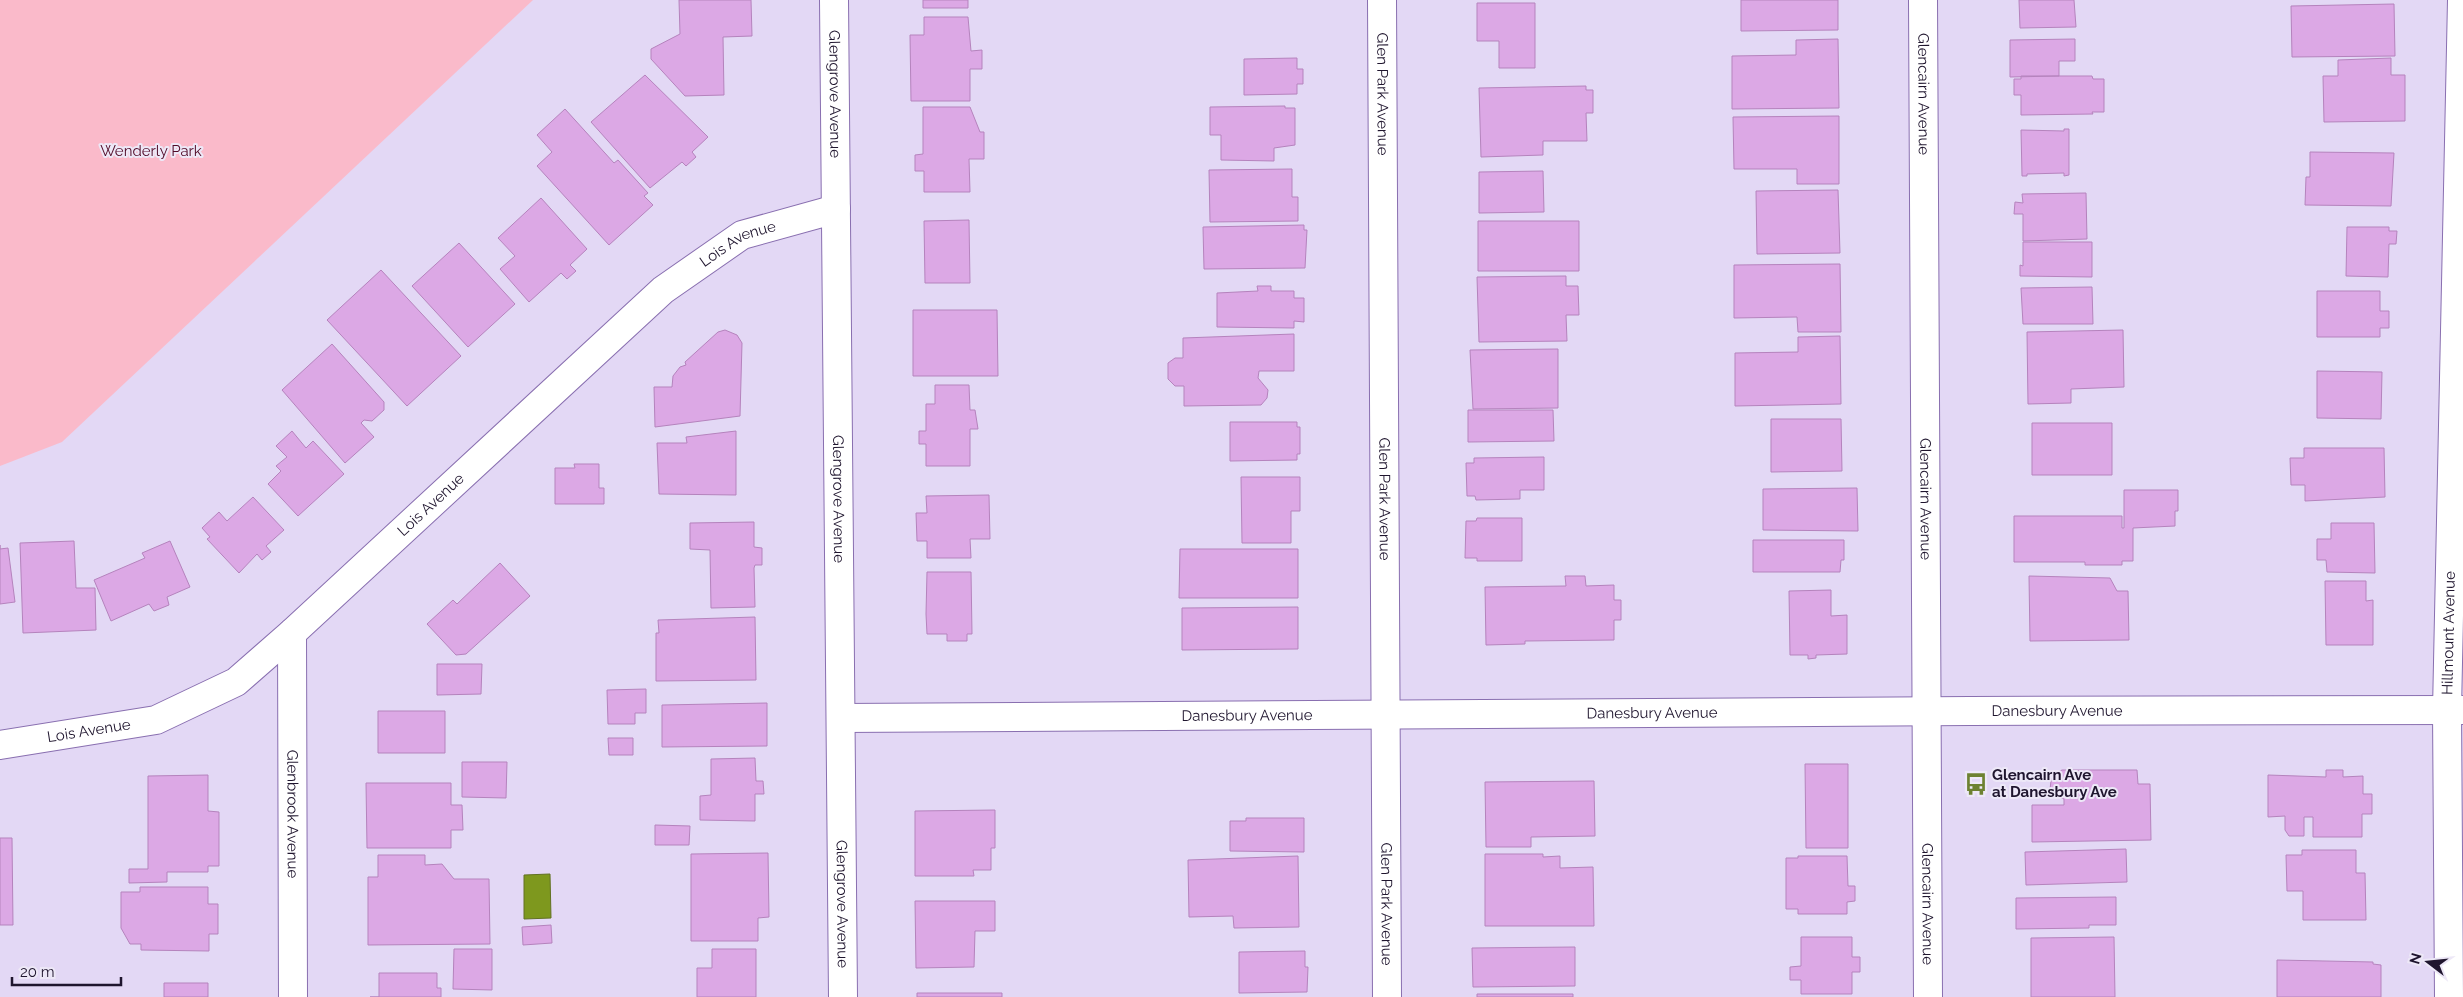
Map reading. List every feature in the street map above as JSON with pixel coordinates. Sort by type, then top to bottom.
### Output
[{"type":"street","name":"Glengrove Avenue","points":[[834,0],[843,997]]},
{"type":"street","name":"Glen Park Avenue","points":[[1382,0],[1384,715],[1388,997]]},
{"type":"street","name":"Glencairn Avenue","points":[[1923,0],[1928,997]]},
{"type":"street","name":"Hillmount Avenue","points":[[2449,997],[2455,710],[2462,0]]},
{"type":"street","name":"Lois Avenue","points":[[0,745],[156,720],[236,682],[292,633],[663,290],[742,235],[836,209]]},
{"type":"street","name":"Glenbrook Avenue","points":[[292,633],[293,997]]},
{"type":"street","name":"Danesbury Avenue","points":[[841,718],[1926,711],[2455,710]]},
{"type":"green space","name":"Wenderly Park","points":[[0,0],[533,0],[62,442],[0,466]]},
{"type":"shaded area","points":[[550,874],[551,918],[524,919],[524,875]]},
{"type":"building","points":[[679,0],[751,0],[752,36],[723,37],[724,95],[685,96],[651,59],[651,49],[680,34]]},
{"type":"building","points":[[923,0],[968,0],[968,8],[923,8]]},
{"type":"building","points":[[1741,0],[1838,0],[1838,30],[1741,31]]},
{"type":"building","points":[[2019,0],[2074,0],[2076,27],[2020,28]]},
{"type":"building","points":[[1477,3],[1535,3],[1535,68],[1499,68],[1499,41],[1477,41]]},
{"type":"building","points":[[2394,4],[2395,56],[2292,57],[2291,6]]},
{"type":"building","points":[[924,17],[968,17],[971,51],[982,50],[982,69],[970,69],[970,101],[911,101],[910,35],[924,35]]},
{"type":"building","points":[[1838,39],[1839,108],[1732,109],[1732,56],[1796,55],[1796,40]]},
{"type":"building","points":[[2075,39],[2075,61],[2059,61],[2059,76],[2010,77],[2010,40]]},
{"type":"building","points":[[1297,58],[1297,69],[1303,69],[1303,84],[1297,84],[1297,94],[1244,95],[1244,59]]},
{"type":"building","points":[[2391,58],[2391,75],[2405,75],[2405,121],[2324,122],[2323,76],[2338,76],[2338,60]]},
{"type":"building","points":[[645,75],[708,137],[692,152],[696,157],[686,166],[682,162],[650,188],[591,122]]},
{"type":"building","points":[[2021,76],[2092,76],[2093,79],[2104,79],[2104,112],[2092,112],[2093,114],[2021,115],[2021,95],[2014,95],[2014,79],[2021,79]]},
{"type":"building","points":[[1586,86],[1586,90],[1593,90],[1593,113],[1586,113],[1587,141],[1543,141],[1543,155],[1481,157],[1479,88]]},
{"type":"building","points":[[1285,106],[1285,108],[1295,108],[1295,145],[1274,148],[1274,161],[1221,160],[1221,135],[1210,135],[1210,107]]},
{"type":"building","points":[[923,107],[970,107],[980,132],[984,132],[984,159],[969,159],[970,192],[924,192],[924,171],[915,171],[915,155],[923,154]]},
{"type":"building","points":[[565,109],[614,163],[618,160],[648,193],[644,196],[653,205],[609,245],[537,166],[552,152],[537,135]]},
{"type":"building","points":[[1839,116],[1839,184],[1797,184],[1797,169],[1734,169],[1733,117]]},
{"type":"building","points":[[2064,129],[2069,129],[2069,175],[2064,176],[2064,173],[2027,174],[2027,176],[2022,176],[2021,130],[2064,131]]},
{"type":"building","points":[[2310,152],[2394,153],[2391,206],[2305,205],[2306,177],[2310,177]]},
{"type":"building","points":[[1292,169],[1292,197],[1298,197],[1298,221],[1210,222],[1209,170]]},
{"type":"building","points":[[1543,171],[1544,212],[1479,213],[1479,172]]},
{"type":"building","points":[[1838,190],[1840,253],[1757,254],[1756,191]]},
{"type":"building","points":[[2086,193],[2087,239],[2023,241],[2023,214],[2014,214],[2015,202],[2023,203],[2022,194]]},
{"type":"building","points":[[541,198],[587,249],[570,265],[576,271],[567,279],[561,273],[529,302],[500,269],[515,256],[498,238]]},
{"type":"building","points":[[969,220],[970,283],[925,283],[924,221]]},
{"type":"building","points":[[1478,221],[1579,221],[1579,271],[1478,271]]},
{"type":"building","points":[[1304,225],[1304,230],[1307,230],[1305,268],[1204,269],[1203,227]]},
{"type":"building","points":[[2347,227],[2389,227],[2389,231],[2397,231],[2396,244],[2389,244],[2388,277],[2346,276]]},
{"type":"building","points":[[2023,242],[2092,242],[2092,277],[2020,276],[2020,265],[2023,266]]},
{"type":"building","points":[[459,243],[515,304],[468,347],[412,286]]},
{"type":"building","points":[[1840,264],[1841,332],[1798,332],[1797,317],[1734,318],[1734,265]]},
{"type":"building","points":[[381,270],[461,356],[407,406],[327,320]]},
{"type":"building","points":[[1566,276],[1566,286],[1578,286],[1579,315],[1566,315],[1567,341],[1479,342],[1477,277]]},
{"type":"building","points":[[1257,286],[1271,286],[1271,291],[1294,291],[1294,298],[1304,298],[1304,322],[1294,321],[1294,328],[1217,327],[1217,293],[1258,291]]},
{"type":"building","points":[[2092,287],[2093,324],[2023,324],[2021,288]]},
{"type":"building","points":[[2317,291],[2380,291],[2380,311],[2389,311],[2389,328],[2380,328],[2380,337],[2317,337]]},
{"type":"building","points":[[913,310],[997,310],[998,376],[913,376]]},
{"type":"building","points":[[725,330],[737,335],[742,343],[740,416],[655,427],[654,387],[672,387],[673,376],[680,367],[686,365],[685,362],[718,332]]},
{"type":"building","points":[[2123,330],[2124,387],[2071,389],[2071,403],[2028,404],[2027,332]]},
{"type":"building","points":[[1294,334],[1294,371],[1259,371],[1258,378],[1268,390],[1267,398],[1261,405],[1184,406],[1184,386],[1175,386],[1168,379],[1168,363],[1175,358],[1183,358],[1183,338]]},
{"type":"building","points":[[1840,336],[1841,404],[1735,406],[1735,353],[1798,352],[1798,337]]},
{"type":"building","points":[[332,344],[384,402],[384,410],[372,421],[364,420],[361,423],[374,437],[345,463],[282,390]]},
{"type":"building","points":[[1558,349],[1558,408],[1473,409],[1470,350]]},
{"type":"building","points":[[2317,371],[2382,372],[2381,419],[2317,418]]},
{"type":"building","points":[[935,385],[969,385],[970,410],[975,410],[978,429],[970,429],[970,466],[926,466],[926,444],[919,444],[919,431],[926,431],[926,404],[935,404]]},
{"type":"building","points":[[1468,410],[1553,410],[1554,441],[1468,442]]},
{"type":"building","points":[[1771,419],[1841,419],[1842,471],[1771,472]]},
{"type":"building","points":[[1230,422],[1297,422],[1297,427],[1300,427],[1300,454],[1297,454],[1297,460],[1230,461]]},
{"type":"building","points":[[2032,423],[2112,423],[2112,475],[2032,475]]},
{"type":"building","points":[[292,431],[306,448],[313,441],[344,474],[298,516],[268,484],[281,471],[276,466],[287,457],[276,446]]},
{"type":"building","points":[[736,431],[736,495],[659,494],[657,443],[687,443],[686,437]]},
{"type":"building","points":[[2304,448],[2384,448],[2385,497],[2305,501],[2305,485],[2291,485],[2290,458],[2304,458]]},
{"type":"building","points":[[1544,457],[1544,490],[1520,490],[1520,499],[1476,500],[1475,496],[1467,496],[1466,463],[1474,463],[1474,458]]},
{"type":"building","points":[[574,464],[599,464],[599,488],[604,488],[604,504],[555,504],[555,468],[575,468]]},
{"type":"building","points":[[1241,477],[1300,477],[1300,511],[1291,511],[1291,543],[1242,543]]},
{"type":"building","points":[[1857,488],[1858,531],[1763,530],[1763,489]]},
{"type":"building","points":[[2124,490],[2178,490],[2178,511],[2175,511],[2175,526],[2133,528],[2133,561],[2122,561],[2122,565],[2085,565],[2085,562],[2014,562],[2014,516],[2122,516],[2122,528],[2124,528]]},
{"type":"building","points":[[989,495],[990,539],[970,539],[971,558],[927,558],[927,541],[917,541],[916,513],[927,513],[926,496]]},
{"type":"building","points":[[253,497],[284,530],[266,546],[271,552],[262,560],[257,554],[239,573],[207,539],[210,537],[202,528],[219,512],[227,521]]},
{"type":"building","points":[[1477,518],[1522,518],[1522,561],[1477,561],[1477,558],[1465,558],[1466,521],[1476,521]]},
{"type":"building","points":[[754,522],[754,547],[762,548],[762,565],[755,565],[754,568],[755,607],[711,608],[710,550],[690,549],[690,523]]},
{"type":"building","points":[[2331,523],[2374,523],[2375,573],[2327,572],[2326,560],[2317,560],[2317,539],[2331,539]]},
{"type":"building","points":[[1753,540],[1844,540],[1844,560],[1841,560],[1840,572],[1753,572]]},
{"type":"building","points":[[74,541],[76,588],[95,588],[96,630],[23,633],[20,543]]},
{"type":"building","points":[[170,541],[190,587],[167,597],[169,605],[154,611],[149,604],[111,621],[94,580],[145,558],[142,553]]},
{"type":"building","points":[[8,548],[15,602],[0,604],[0,549]]},
{"type":"building","points":[[1180,549],[1298,549],[1298,598],[1179,598]]},
{"type":"building","points":[[500,563],[530,596],[466,654],[456,655],[427,624],[453,600],[457,604]]},
{"type":"building","points":[[927,572],[971,572],[972,634],[967,634],[967,641],[947,641],[947,634],[927,634]]},
{"type":"building","points":[[1565,576],[1585,576],[1586,586],[1614,585],[1614,600],[1621,600],[1621,620],[1614,620],[1614,640],[1525,641],[1525,644],[1486,645],[1485,587],[1566,586]]},
{"type":"building","points":[[2029,576],[2110,578],[2117,591],[2128,591],[2129,640],[2030,641]]},
{"type":"building","points":[[2325,581],[2366,581],[2366,601],[2373,600],[2373,645],[2326,645]]},
{"type":"building","points":[[1831,590],[1831,616],[1847,615],[1847,654],[1816,655],[1816,658],[1808,659],[1808,655],[1790,655],[1789,591]]},
{"type":"building","points":[[1298,607],[1298,649],[1182,650],[1182,608]]},
{"type":"building","points":[[755,617],[756,680],[656,681],[656,633],[659,633],[658,620]]},
{"type":"building","points":[[437,664],[482,664],[481,694],[437,695]]},
{"type":"building","points":[[646,689],[646,713],[635,713],[635,724],[608,724],[607,690]]},
{"type":"building","points":[[767,703],[767,746],[662,747],[662,705]]},
{"type":"building","points":[[378,711],[445,711],[445,753],[378,753]]},
{"type":"building","points":[[608,738],[633,738],[633,755],[609,755]]},
{"type":"building","points":[[755,758],[756,781],[763,781],[764,794],[755,794],[755,821],[700,820],[700,796],[711,795],[711,759]]},
{"type":"building","points":[[462,762],[507,762],[506,798],[462,797]]},
{"type":"building","points":[[1805,764],[1848,764],[1848,848],[1806,848]]},
{"type":"building","points":[[2062,770],[2137,770],[2138,784],[2150,784],[2151,840],[2032,842],[2032,805],[2064,805],[2064,799],[2056,796],[2050,789],[2054,774]]},
{"type":"building","points":[[2326,770],[2343,770],[2343,777],[2363,776],[2363,794],[2372,794],[2372,814],[2362,814],[2362,837],[2313,837],[2313,817],[2304,817],[2304,836],[2289,836],[2285,830],[2285,816],[2268,817],[2268,775],[2326,777]]},
{"type":"building","points":[[208,775],[208,811],[219,812],[219,866],[208,866],[208,872],[167,872],[167,882],[129,883],[129,869],[148,869],[148,776]]},
{"type":"building","points":[[1594,781],[1595,836],[1531,837],[1531,847],[1486,847],[1485,782]]},
{"type":"building","points":[[366,783],[451,783],[451,805],[462,805],[463,830],[451,830],[451,848],[367,848]]},
{"type":"building","points":[[995,810],[995,848],[991,848],[991,870],[973,870],[974,876],[915,876],[915,811]]},
{"type":"building","points":[[1246,818],[1304,818],[1304,852],[1230,851],[1230,821],[1246,821]]},
{"type":"building","points":[[655,825],[690,826],[689,845],[655,845]]},
{"type":"building","points":[[0,838],[12,838],[13,925],[0,925]]},
{"type":"building","points":[[2126,849],[2127,882],[2026,885],[2025,852]]},
{"type":"building","points":[[2302,850],[2356,850],[2356,873],[2365,873],[2366,920],[2303,920],[2303,891],[2287,891],[2286,855],[2302,855]]},
{"type":"building","points":[[768,853],[769,917],[758,918],[758,941],[691,941],[691,854]]},
{"type":"building","points":[[1485,854],[1543,854],[1543,857],[1560,856],[1560,868],[1593,867],[1594,926],[1485,926]]},
{"type":"building","points":[[378,855],[425,855],[425,865],[442,864],[454,879],[489,879],[490,944],[368,945],[368,877],[378,877]]},
{"type":"building","points":[[1298,856],[1299,927],[1234,928],[1233,916],[1189,917],[1188,860]]},
{"type":"building","points":[[1798,856],[1847,856],[1848,886],[1855,886],[1855,901],[1847,902],[1847,914],[1798,914],[1798,909],[1786,909],[1786,858],[1798,858]]},
{"type":"building","points":[[140,887],[208,887],[208,904],[218,904],[218,934],[209,934],[209,951],[141,950],[141,944],[130,944],[121,928],[121,892],[140,892]]},
{"type":"building","points":[[2116,897],[2116,925],[2089,925],[2089,928],[2016,929],[2016,898]]},
{"type":"building","points":[[915,901],[995,901],[995,931],[975,931],[974,967],[916,968]]},
{"type":"building","points":[[551,925],[552,943],[523,945],[522,927]]},
{"type":"building","points":[[1801,937],[1852,937],[1852,957],[1860,957],[1860,972],[1852,972],[1852,994],[1801,994],[1801,980],[1790,980],[1790,967],[1801,966]]},
{"type":"building","points":[[2114,937],[2115,997],[2031,997],[2031,938]]},
{"type":"building","points":[[1575,947],[1575,986],[1473,987],[1472,948]]},
{"type":"building","points":[[454,949],[492,949],[492,990],[453,989]]},
{"type":"building","points":[[712,949],[756,949],[756,997],[697,997],[697,968],[712,968]]},
{"type":"building","points":[[1305,951],[1305,967],[1308,967],[1307,992],[1239,993],[1239,952]]},
{"type":"building","points":[[2277,960],[2373,962],[2373,964],[2381,965],[2381,997],[2277,997]]},
{"type":"building","points":[[379,973],[437,973],[437,988],[441,988],[441,997],[379,997]]},
{"type":"building","points":[[164,983],[208,983],[208,997],[164,997]]},
{"type":"building","points":[[917,993],[1002,993],[1002,997],[917,997]]},
{"type":"building","points":[[1477,994],[1573,994],[1573,997],[1477,997]]},
{"type":"place","name":"Glencairn Ave at Danesbury Ave","points":[[1976,784]]}]
